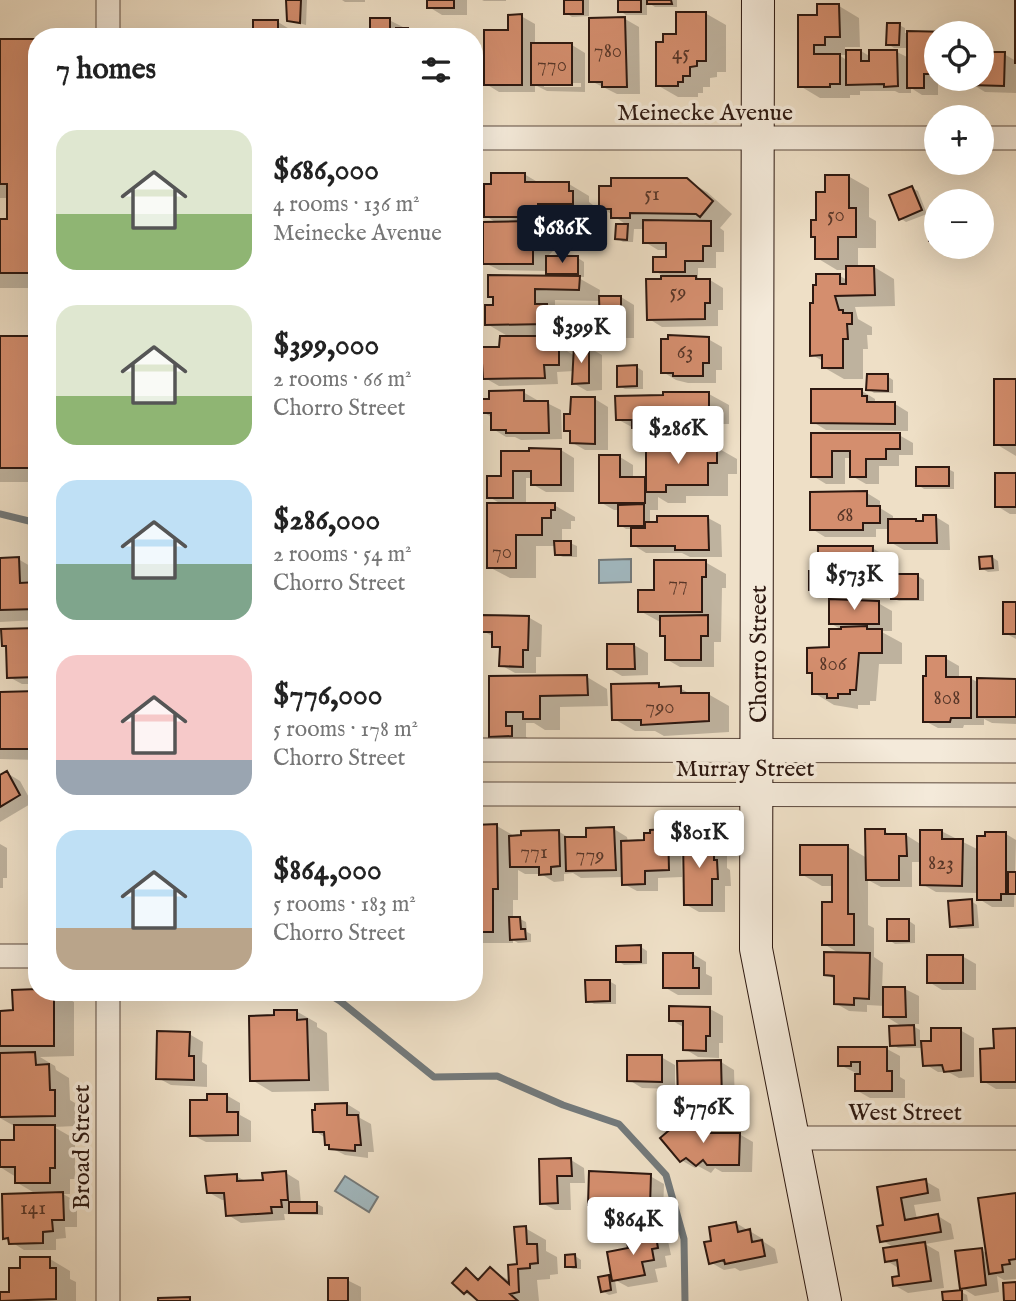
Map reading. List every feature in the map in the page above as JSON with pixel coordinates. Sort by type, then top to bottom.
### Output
[{"type":"street","points":[[108,0],[108,28]]},
{"type":"street","name":"Chorro Street","points":[[758,0],[756,949],[825,1301]]},
{"type":"street","name":"Meinecke Avenue","points":[[483,138],[924,138]]},
{"type":"street","points":[[994,138],[1016,138]]},
{"type":"street","name":"Murray Street","points":[[483,750],[1016,751]]},
{"type":"street","name":"Murray Street","points":[[483,794],[1016,795]]},
{"type":"street","points":[[0,956],[28,956]]},
{"type":"street","name":"Broad Street","points":[[108,1001],[108,1301]]},
{"type":"street","name":"West Street","points":[[794,1138],[1016,1138]]},
{"type":"water","points":[[631,559],[631,582],[599,583],[599,560]]},
{"type":"water","points":[[345,1176],[378,1197],[369,1212],[335,1191]]},
{"type":"building","points":[[286,0],[301,0],[300,23],[287,21]]},
{"type":"building","points":[[427,0],[454,0],[454,8],[427,8]]},
{"type":"building","points":[[564,0],[583,0],[583,14],[564,14]]},
{"type":"building","points":[[618,0],[641,0],[641,12],[618,12]]},
{"type":"building","points":[[647,0],[671,0],[672,4],[647,4]]},
{"type":"building","points":[[1016,0],[1016,63],[1015,63]]},
{"type":"building","points":[[817,4],[839,4],[840,37],[825,37],[825,45],[814,45],[814,54],[840,54],[840,84],[830,84],[830,87],[798,87],[798,15],[817,15]]},
{"type":"building","points":[[676,12],[706,12],[706,61],[697,61],[697,66],[690,67],[690,76],[683,76],[683,82],[678,82],[678,86],[656,86],[656,42],[663,42],[663,34],[676,34]]},
{"type":"building","points":[[522,14],[522,85],[484,85],[484,30],[508,30],[508,15]]},
{"type":"building","points":[[625,17],[627,87],[602,87],[602,82],[589,82],[589,18]]},
{"type":"building","points":[[370,18],[390,18],[390,28],[370,28]]},
{"type":"building","points":[[253,20],[278,20],[278,28],[253,28]]},
{"type":"building","points":[[887,23],[900,23],[899,45],[886,45]]},
{"type":"building","points":[[907,31],[924,31],[924,88],[907,88]]},
{"type":"building","points":[[0,39],[28,39],[28,273],[0,273],[0,219],[7,219],[7,184],[0,184]]},
{"type":"building","points":[[531,43],[572,43],[572,85],[531,85]]},
{"type":"building","points":[[846,50],[861,50],[861,61],[869,61],[869,50],[897,50],[898,86],[846,85]]},
{"type":"building","points":[[994,52],[1005,52],[1004,86],[994,86]]},
{"type":"building","points":[[491,173],[525,173],[525,182],[569,182],[569,191],[573,191],[573,204],[538,204],[538,217],[484,217],[484,184],[491,184]]},
{"type":"building","points":[[825,175],[849,175],[849,208],[856,208],[856,237],[838,237],[838,259],[815,259],[815,237],[811,237],[811,220],[816,220],[816,192],[825,192]]},
{"type":"building","points":[[611,178],[687,178],[713,201],[700,217],[696,214],[630,213],[630,218],[611,218],[611,209],[599,209],[599,186],[611,186]]},
{"type":"building","points":[[912,186],[922,210],[899,220],[889,195]]},
{"type":"building","points":[[643,220],[711,221],[711,246],[703,246],[703,261],[685,261],[685,272],[653,272],[653,257],[666,257],[666,243],[643,243]]},
{"type":"building","points":[[528,221],[528,224],[559,224],[559,244],[539,244],[533,250],[533,264],[483,264],[483,222]]},
{"type":"building","points":[[616,224],[628,224],[627,240],[615,239]]},
{"type":"building","points":[[546,256],[578,256],[578,274],[546,274]]},
{"type":"building","points":[[846,266],[874,266],[875,295],[835,296],[839,310],[852,313],[852,324],[847,324],[848,339],[843,339],[843,368],[822,368],[822,355],[810,356],[810,303],[813,303],[813,285],[816,285],[816,274],[840,274],[840,284],[846,284]]},
{"type":"building","points":[[488,275],[580,276],[579,290],[535,289],[535,304],[547,304],[547,324],[485,325],[485,305],[493,305],[493,297],[488,297]]},
{"type":"building","points":[[661,276],[696,276],[696,279],[710,279],[710,303],[705,303],[705,319],[647,320],[646,279],[661,279]]},
{"type":"building","points":[[599,296],[621,296],[621,332],[600,332]]},
{"type":"building","points":[[668,335],[709,337],[709,363],[703,363],[703,376],[673,376],[673,373],[661,373],[661,339],[668,339]]},
{"type":"building","points":[[0,336],[28,336],[28,468],[0,468]]},
{"type":"building","points":[[500,336],[547,336],[547,345],[559,345],[559,365],[544,365],[545,378],[483,379],[483,347],[499,347]]},
{"type":"building","points":[[574,345],[589,345],[589,383],[572,384]]},
{"type":"building","points":[[637,365],[637,386],[617,387],[617,366]]},
{"type":"building","points":[[867,374],[888,374],[888,391],[866,390]]},
{"type":"building","points":[[994,379],[1016,379],[1016,445],[994,445]]},
{"type":"building","points":[[811,389],[862,389],[862,396],[867,396],[867,402],[895,402],[895,424],[811,423]]},
{"type":"building","points":[[524,390],[524,401],[548,401],[549,433],[506,433],[506,430],[491,430],[491,413],[483,413],[483,399],[489,399],[489,391]]},
{"type":"building","points":[[663,392],[709,392],[709,413],[703,413],[703,425],[632,428],[632,420],[616,420],[615,396],[663,395]]},
{"type":"building","points":[[571,397],[595,397],[595,444],[570,443],[570,431],[564,431],[564,414],[570,414]]},
{"type":"building","points":[[811,433],[900,433],[900,449],[886,449],[886,459],[866,459],[866,477],[850,477],[850,451],[832,451],[832,477],[811,477]]},
{"type":"building","points":[[646,446],[717,446],[717,463],[708,463],[708,485],[666,485],[666,492],[646,492]]},
{"type":"building","points":[[529,448],[561,449],[561,485],[531,485],[531,471],[513,471],[513,498],[487,498],[487,476],[501,476],[501,451],[529,451]]},
{"type":"building","points":[[599,455],[620,455],[620,477],[645,477],[645,503],[599,503]]},
{"type":"building","points":[[916,467],[949,467],[949,486],[916,486]]},
{"type":"building","points":[[995,473],[1016,473],[1016,507],[995,507]]},
{"type":"building","points":[[867,491],[867,506],[880,506],[880,523],[863,523],[863,530],[810,530],[810,492]]},
{"type":"building","points":[[487,503],[555,503],[551,518],[542,518],[542,535],[516,535],[516,568],[487,568]]},
{"type":"building","points":[[644,504],[644,526],[618,526],[618,505]]},
{"type":"building","points":[[923,515],[936,515],[937,543],[888,543],[888,519],[923,521]]},
{"type":"building","points":[[657,516],[708,516],[709,550],[675,550],[675,546],[631,546],[631,528],[645,528],[645,522],[657,522]]},
{"type":"building","points":[[554,541],[571,541],[571,555],[555,555]]},
{"type":"building","points":[[818,546],[873,546],[872,590],[809,590],[809,571],[818,571]]},
{"type":"building","points":[[992,556],[993,568],[980,569],[979,557]]},
{"type":"building","points":[[19,557],[20,583],[28,583],[28,609],[0,610],[0,558]]},
{"type":"building","points":[[654,560],[706,560],[706,577],[702,577],[702,612],[638,612],[638,590],[654,590]]},
{"type":"building","points":[[891,574],[918,574],[918,599],[891,599]]},
{"type":"building","points":[[829,599],[879,601],[879,624],[829,624]]},
{"type":"building","points":[[1003,602],[1016,602],[1016,634],[1003,634]]},
{"type":"building","points":[[483,615],[529,616],[528,650],[523,650],[523,667],[499,666],[500,647],[492,647],[492,632],[483,632]]},
{"type":"building","points":[[708,615],[708,636],[701,636],[701,660],[665,660],[665,636],[660,636],[660,616]]},
{"type":"building","points":[[867,626],[867,629],[882,629],[882,653],[859,653],[856,690],[850,690],[850,694],[838,694],[838,698],[827,698],[827,694],[812,694],[812,673],[807,673],[807,648],[829,647],[829,629]]},
{"type":"building","points":[[28,628],[28,677],[7,678],[6,646],[2,646],[1,629]]},
{"type":"building","points":[[607,644],[634,644],[635,669],[607,669]]},
{"type":"building","points":[[926,656],[946,656],[946,677],[971,677],[971,718],[951,718],[950,722],[923,722]]},
{"type":"building","points":[[587,675],[588,695],[540,696],[540,719],[523,719],[523,712],[506,712],[506,726],[512,726],[512,736],[489,737],[489,676]]},
{"type":"building","points":[[977,678],[1016,679],[1016,717],[977,717]]},
{"type":"building","points":[[659,683],[659,687],[681,686],[681,693],[709,693],[709,721],[641,725],[641,720],[612,720],[611,684]]},
{"type":"building","points":[[28,691],[28,749],[0,749],[0,692]]},
{"type":"building","points":[[7,771],[20,795],[0,807],[0,775]]},
{"type":"building","points":[[497,824],[498,889],[493,889],[493,932],[483,932],[483,825]]},
{"type":"building","points":[[614,827],[616,870],[566,871],[565,837],[586,837],[586,828]]},
{"type":"building","points":[[668,829],[669,870],[645,871],[645,884],[622,885],[621,841],[644,840],[644,833],[650,833],[650,830]]},
{"type":"building","points":[[865,829],[885,829],[885,834],[906,834],[907,856],[899,856],[899,880],[866,880]]},
{"type":"building","points":[[559,830],[560,866],[551,867],[551,874],[539,875],[539,867],[510,867],[509,836],[521,835],[521,831]]},
{"type":"building","points":[[920,830],[942,830],[942,839],[963,839],[962,886],[920,885]]},
{"type":"building","points":[[985,832],[1006,832],[1006,894],[1001,894],[1001,900],[977,900],[977,836],[985,836]]},
{"type":"building","points":[[683,836],[714,836],[714,860],[717,860],[718,879],[712,879],[712,905],[684,905]]},
{"type":"building","points":[[800,845],[848,845],[848,914],[854,914],[854,945],[822,945],[822,902],[832,902],[832,875],[800,875]]},
{"type":"building","points":[[1008,872],[1016,872],[1016,894],[1008,894]]},
{"type":"building","points":[[972,899],[973,925],[950,927],[948,901]]},
{"type":"building","points":[[509,917],[520,917],[521,929],[525,929],[526,939],[510,940]]},
{"type":"building","points":[[887,919],[909,919],[909,941],[887,941]]},
{"type":"building","points":[[641,945],[641,962],[616,962],[616,946]]},
{"type":"building","points":[[824,952],[870,953],[869,999],[854,998],[854,1005],[834,1004],[834,976],[824,975]]},
{"type":"building","points":[[663,953],[693,953],[693,968],[699,968],[699,988],[663,988]]},
{"type":"building","points":[[927,955],[963,955],[963,983],[927,983]]},
{"type":"building","points":[[585,980],[610,980],[610,1001],[586,1002]]},
{"type":"building","points":[[883,987],[905,987],[906,1017],[883,1017]]},
{"type":"building","points":[[28,989],[28,1001],[54,1001],[54,1046],[0,1046],[0,1011],[13,1010],[12,990]]},
{"type":"building","points":[[669,1006],[710,1007],[710,1036],[706,1036],[706,1051],[683,1050],[683,1021],[669,1021]]},
{"type":"building","points":[[274,1010],[297,1010],[297,1020],[307,1019],[309,1080],[250,1081],[249,1016],[274,1015]]},
{"type":"building","points":[[914,1025],[915,1045],[890,1046],[889,1026]]},
{"type":"building","points":[[931,1028],[961,1028],[961,1070],[944,1072],[942,1065],[923,1066],[921,1041],[931,1041]]},
{"type":"building","points":[[1016,1028],[1016,1082],[981,1082],[980,1049],[994,1048],[993,1029]]},
{"type":"building","points":[[157,1031],[190,1032],[189,1056],[194,1056],[194,1080],[156,1079]]},
{"type":"building","points":[[838,1047],[887,1047],[887,1071],[892,1071],[892,1091],[855,1091],[855,1074],[860,1074],[860,1062],[851,1062],[851,1066],[838,1066]]},
{"type":"building","points":[[35,1052],[36,1065],[49,1064],[50,1090],[55,1090],[55,1116],[0,1117],[0,1053]]},
{"type":"building","points":[[627,1055],[662,1055],[662,1082],[627,1081]]},
{"type":"building","points":[[721,1060],[722,1099],[678,1100],[677,1061]]},
{"type":"building","points":[[207,1094],[227,1094],[227,1112],[238,1112],[238,1135],[190,1136],[190,1100],[207,1100]]},
{"type":"building","points":[[347,1103],[347,1115],[358,1115],[361,1145],[355,1145],[355,1151],[329,1149],[329,1145],[325,1145],[324,1132],[313,1132],[312,1110],[315,1110],[315,1104]]},
{"type":"building","points":[[681,1120],[686,1126],[692,1121],[696,1125],[700,1122],[709,1133],[740,1133],[739,1165],[707,1165],[703,1160],[696,1166],[686,1158],[680,1162],[660,1138]]},
{"type":"building","points":[[14,1125],[55,1125],[55,1168],[50,1168],[50,1183],[15,1183],[15,1167],[0,1167],[0,1140],[14,1140]]},
{"type":"building","points":[[571,1158],[572,1176],[557,1176],[558,1203],[540,1204],[539,1159]]},
{"type":"building","points":[[286,1171],[288,1200],[281,1200],[282,1207],[271,1207],[272,1213],[226,1216],[224,1193],[207,1193],[205,1176],[237,1174],[237,1181],[263,1180],[262,1173]]},
{"type":"building","points":[[589,1171],[651,1174],[650,1207],[588,1205]]},
{"type":"building","points":[[926,1179],[928,1193],[901,1198],[905,1220],[938,1214],[941,1232],[880,1242],[877,1226],[883,1225],[877,1187]]},
{"type":"building","points":[[63,1192],[64,1220],[52,1220],[53,1231],[43,1232],[43,1243],[9,1244],[8,1238],[3,1239],[2,1194]]},
{"type":"building","points":[[1016,1193],[1016,1259],[1009,1260],[1010,1264],[1002,1265],[1003,1272],[989,1274],[978,1198]]},
{"type":"building","points":[[289,1202],[317,1202],[317,1213],[289,1213]]},
{"type":"building","points":[[736,1222],[738,1232],[750,1229],[752,1242],[762,1240],[765,1256],[725,1264],[724,1260],[709,1264],[704,1242],[711,1241],[709,1227]]},
{"type":"building","points":[[526,1226],[527,1244],[537,1244],[538,1263],[530,1264],[530,1268],[518,1269],[519,1292],[510,1294],[518,1301],[478,1301],[467,1291],[464,1294],[452,1283],[466,1268],[478,1280],[490,1267],[509,1284],[508,1265],[517,1264],[514,1227]]},
{"type":"building","points":[[655,1231],[658,1248],[652,1249],[654,1260],[642,1262],[645,1275],[612,1281],[607,1252],[628,1248],[626,1237]]},
{"type":"building","points":[[925,1242],[931,1281],[893,1286],[892,1277],[899,1276],[897,1260],[885,1262],[883,1248]]},
{"type":"building","points":[[982,1248],[986,1285],[960,1289],[955,1251]]},
{"type":"building","points":[[575,1254],[576,1267],[565,1267],[565,1255]]},
{"type":"building","points":[[20,1257],[50,1257],[50,1268],[56,1268],[56,1299],[0,1301],[0,1292],[9,1292],[9,1268],[20,1268]]},
{"type":"building","points":[[609,1275],[611,1290],[601,1292],[598,1277]]},
{"type":"building","points":[[328,1278],[348,1278],[348,1301],[328,1301]]},
{"type":"building","points":[[1016,1282],[1016,1301],[1004,1301],[1003,1283]]},
{"type":"building","points":[[962,1290],[962,1301],[943,1301],[942,1292]]},
{"type":"building","points":[[190,1297],[190,1301],[158,1301],[158,1298]]},
{"type":"waterway","points":[[0,514],[28,521]]},
{"type":"waterway","points":[[340,1001],[434,1077],[497,1076],[563,1105],[619,1124],[666,1175],[684,1239],[685,1301]]}]
